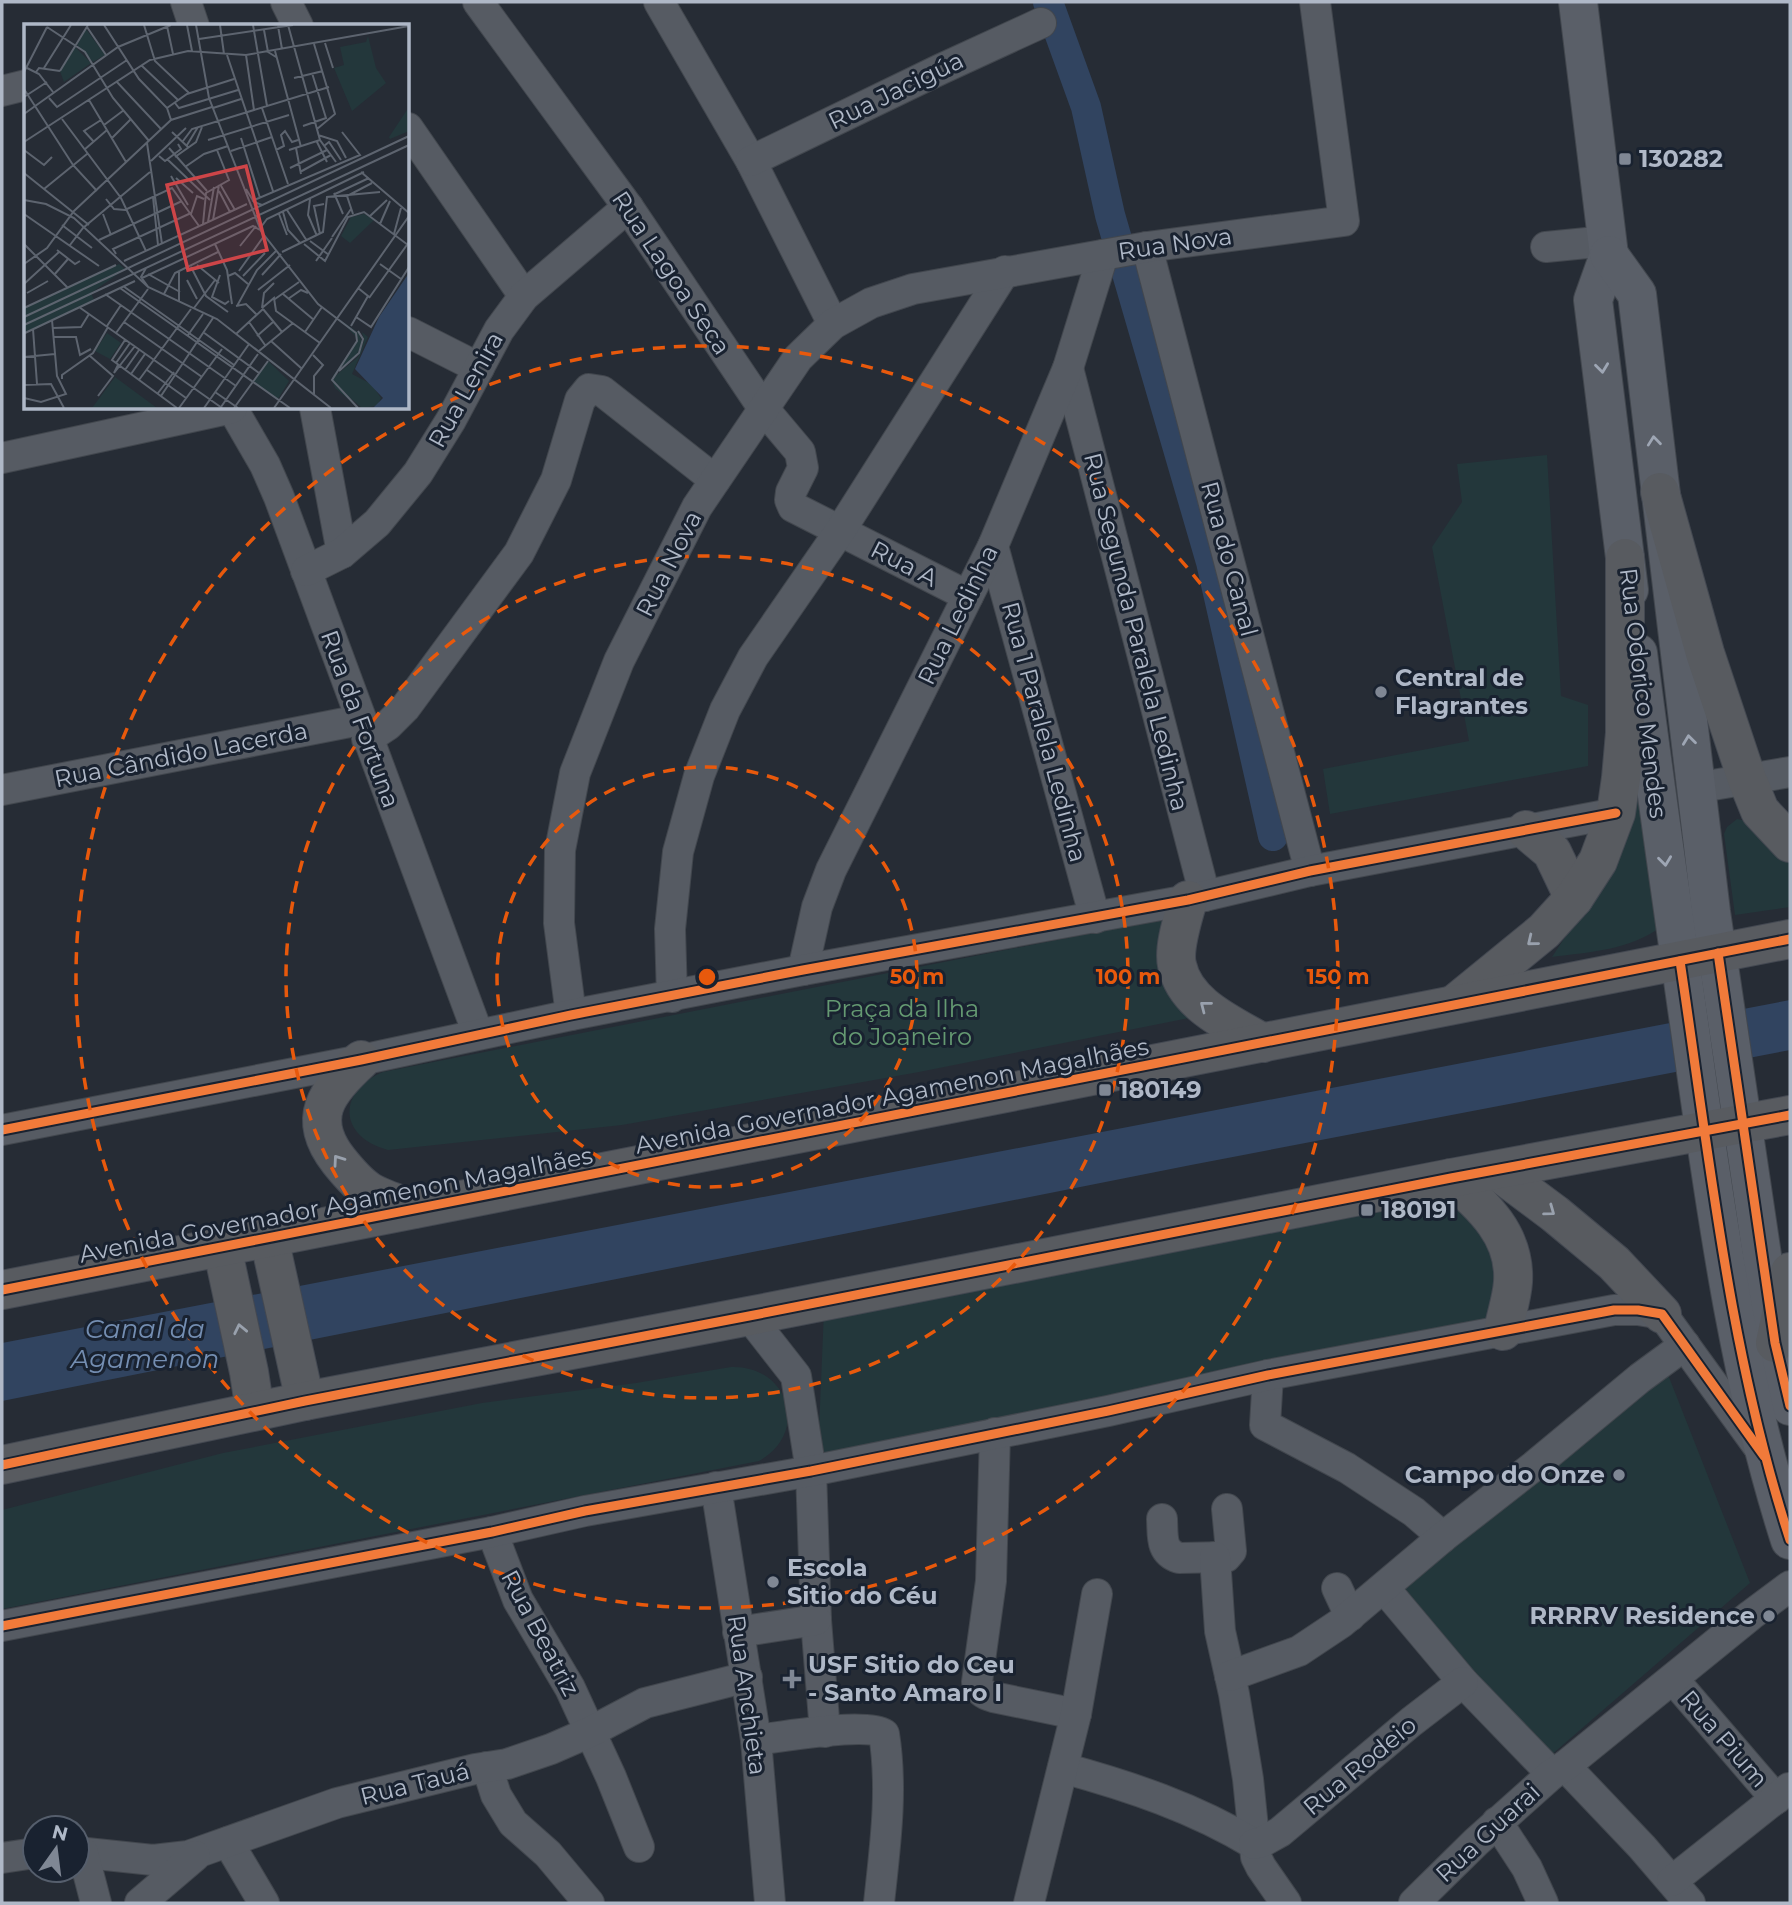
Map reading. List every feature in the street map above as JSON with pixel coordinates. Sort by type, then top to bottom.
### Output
[{"type":"highway","points":[[1660,492],[1705,653],[1747,779],[1760,811],[1790,843]]},
{"type":"highway","points":[[1453,1006],[1544,931],[1574,898],[1598,861],[1616,813],[1621,778],[1625,733],[1625,558]]},
{"type":"highway","points":[[1526,830],[1552,852],[1574,898]]},
{"type":"highway","points":[[1196,898],[1179,937],[1176,963],[1184,984],[1198,1002],[1263,1042]]},
{"type":"highway","name":"Avenida Governador Agamenon Magalhães","points":[[2,1290],[1453,1006],[1682,979],[1718,953],[1790,939]]},
{"type":"highway","points":[[361,1060],[336,1083],[327,1098],[321,1115],[323,1133],[334,1155],[369,1191],[414,1209]]},
{"type":"highway","points":[[2,1465],[305,1401],[1451,1178],[1790,1115]]},
{"type":"highway","points":[[1496,1170],[1615,1263],[1662,1314]]},
{"type":"highway","points":[[1451,1178],[1481,1204],[1505,1236],[1512,1256],[1513,1283],[1503,1331]]},
{"type":"highway","points":[[269,1238],[305,1401]]},
{"type":"highway","points":[[222,1247],[255,1411]]},
{"type":"highway","points":[[1785,1378],[1790,1272]]},
{"type":"main road","name":"Rua Odorico Mendes","points":[[1578,2],[1608,248],[1593,300],[1682,979],[1704,1132],[1738,1327],[1764,1456],[1790,1540]]},
{"type":"main road","name":"Rua Odorico Mendes","points":[[1608,248],[1637,294],[1695,788],[1742,1125],[1785,1378]]},
{"type":"street","points":[[186,2],[193,24]]},
{"type":"street","points":[[286,2],[297,24]]},
{"type":"street","name":"Rua Lagoa Seca","points":[[478,2],[628,207],[762,408],[800,452],[803,468],[791,492],[793,507],[840,531]]},
{"type":"street","points":[[659,2],[751,161],[833,324]]},
{"type":"street","name":"Rua Nova","points":[[571,1015],[559,923],[560,850],[575,773],[619,661],[697,507],[798,358],[833,324],[871,303],[913,289],[1126,251],[1345,221],[1315,2]]},
{"type":"street","name":"Rua Jacigúa","points":[[751,161],[1041,23]]},
{"type":"street","points":[[2,91],[24,86]]},
{"type":"street","points":[[410,131],[524,296]]},
{"type":"street","name":"Rua Lenira","points":[[306,571],[342,552],[377,523],[418,473],[451,420],[499,330],[524,296],[628,207]]},
{"type":"street","points":[[1546,247],[1608,248]]},
{"type":"street","name":"Rua Ledinha","points":[[803,970],[817,907],[831,870],[993,545],[1068,368],[1126,251]]},
{"type":"street","name":"Rua do Canal","points":[[1126,251],[1310,871]]},
{"type":"street","points":[[672,997],[670,929],[678,852],[699,776],[725,710],[754,657],[840,531],[1006,271]]},
{"type":"street","points":[[410,333],[479,368]]},
{"type":"street","name":"Rua Segunda Paralela Ledinha","points":[[1068,368],[1196,898]]},
{"type":"street","points":[[364,729],[388,725],[405,708],[519,553],[556,480],[580,400],[589,389],[602,391],[715,480]]},
{"type":"street","points":[[2,458],[223,410]]},
{"type":"street","name":"Rua da Fortuna","points":[[233,410],[265,465],[478,1034]]},
{"type":"street","points":[[315,410],[342,552]]},
{"type":"street","name":"Rua A","points":[[840,531],[968,596]]},
{"type":"street","name":"Rua 1 Paralela Ledinha","points":[[993,545],[1095,918]]},
{"type":"street","name":"Rua Cândido Lacerda","points":[[2,790],[364,729]]},
{"type":"street","points":[[1695,788],[1790,772]]},
{"type":"street","points":[[2,1130],[361,1060],[571,1015],[1095,918],[1310,871],[1616,813]]},
{"type":"street","points":[[2,1626],[492,1532],[585,1511],[811,1471],[1268,1375],[1614,1310],[1662,1314],[1764,1456]]},
{"type":"street","points":[[749,1316],[796,1376],[811,1471],[816,1620],[825,1731]]},
{"type":"street","points":[[1230,1676],[1299,1651],[1350,1616],[1443,1537],[1640,1378],[1685,1345]]},
{"type":"street","points":[[1268,1375],[1265,1425],[1347,1468],[1414,1512],[1443,1537]]},
{"type":"street","points":[[995,1433],[991,1581],[977,1682],[979,1689],[993,1698],[1076,1714]]},
{"type":"street","name":"Rua Anchieta","points":[[716,1488],[756,1740],[770,1903]]},
{"type":"street","points":[[1163,1519],[1164,1546],[1172,1556],[1226,1557],[1231,1551],[1227,1509]]},
{"type":"street","name":"Rua Beatriz","points":[[492,1532],[517,1600],[569,1688],[639,1847]]},
{"type":"street","points":[[1214,1557],[1220,1631],[1248,1779],[1254,1844],[1261,1867],[1286,1903]]},
{"type":"street","name":"Rua Guarai","points":[[1414,1903],[1497,1822],[1790,1586]]},
{"type":"street","points":[[1337,1588],[1350,1616]]},
{"type":"street","points":[[1384,1588],[1463,1682],[1559,1770],[1681,1892],[1783,1793]]},
{"type":"street","points":[[1029,1903],[1076,1714],[1097,1594]]},
{"type":"street","points":[[738,1632],[816,1620]]},
{"type":"street","name":"Rua Tauá","points":[[91,1854],[171,1860],[337,1803],[507,1764],[590,1732],[645,1703],[747,1677]]},
{"type":"street","name":"Rua Pium","points":[[1673,1679],[1783,1793]]},
{"type":"street","name":"Rua Rodeio","points":[[1254,1844],[1280,1832],[1463,1682]]},
{"type":"street","points":[[756,1740],[825,1731],[882,1732],[888,1803],[879,1903]]},
{"type":"street","points":[[487,1767],[496,1795],[513,1823],[548,1854],[589,1903]]},
{"type":"street","points":[[1063,1768],[1126,1786],[1201,1816],[1254,1844]]},
{"type":"street","points":[[1497,1822],[1527,1868],[1543,1903]]},
{"type":"street","points":[[139,1903],[214,1847],[264,1903]]},
{"type":"street","points":[[2,1858],[21,1855]]},
{"type":"street","points":[[90,1884],[96,1903]]},
{"type":"green space","points":[[1547,455],[1561,696],[1588,705],[1588,766],[1330,814],[1323,769],[1469,741],[1432,547],[1462,502],[1457,464]]},
{"type":"green space","points":[[1639,773],[1662,926],[1624,945],[1552,957],[1577,919]]},
{"type":"green space","points":[[1737,819],[1742,820],[1758,836],[1790,858],[1790,907],[1735,915],[1724,834],[1727,827]]},
{"type":"green space","name":"Praça da Ilha do Joaneiro","points":[[1164,919],[1189,1018],[919,1072],[622,1125],[388,1150],[372,1144],[352,1125],[351,1102],[357,1090],[383,1072]]},
{"type":"green space","points":[[1449,1185],[1503,1254],[1489,1322],[818,1454],[824,1310]]},
{"type":"green space","points":[[731,1367],[751,1369],[767,1377],[779,1388],[786,1403],[788,1418],[784,1434],[775,1449],[759,1461],[2,1609],[2,1510],[223,1453],[482,1403],[636,1383]]},
{"type":"green space","name":"Campo do Onze","points":[[1665,1367],[1750,1583],[1550,1756],[1395,1585]]},
{"type":"water","name":"Canal da Agamenon","points":[[1790,1000],[1790,1050],[1191,1165],[2,1401],[2,1343]]},
{"type":"waterway","points":[[1048,2],[1086,107],[1110,215],[1211,562],[1273,836]]},
{"type":"cycle path","points":[[2,1130],[361,1060],[571,1015],[1188,900],[1310,871],[1616,813]]},
{"type":"cycle path","points":[[2,1290],[1790,939]]},
{"type":"cycle path","points":[[1718,953],[1775,1343],[1790,1406]]},
{"type":"cycle path","points":[[1680,961],[1711,1180],[1736,1326],[1751,1398],[1790,1540]]},
{"type":"cycle path","points":[[2,1465],[305,1401],[1451,1178],[1790,1115]]},
{"type":"cycle path","points":[[2,1626],[492,1532],[585,1511],[811,1471],[1108,1411],[1268,1375],[1614,1310],[1662,1314],[1764,1456]]},
{"type":"place","name":"130282","points":[[1625,159]]},
{"type":"place","name":"Central de Flagrantes","points":[[1381,692]]},
{"type":"place","name":"180149","points":[[1105,1090]]},
{"type":"place","name":"180191","points":[[1367,1210]]},
{"type":"place","name":"Campo do Onze","points":[[1619,1475]]},
{"type":"place","name":"Escola Sitio do Céu","points":[[773,1582]]},
{"type":"place","name":"RRRRV Residence","points":[[1769,1616]]},
{"type":"place","name":"USF Sitio do Ceu - Santo Amaro I","points":[[792,1679]]}]
